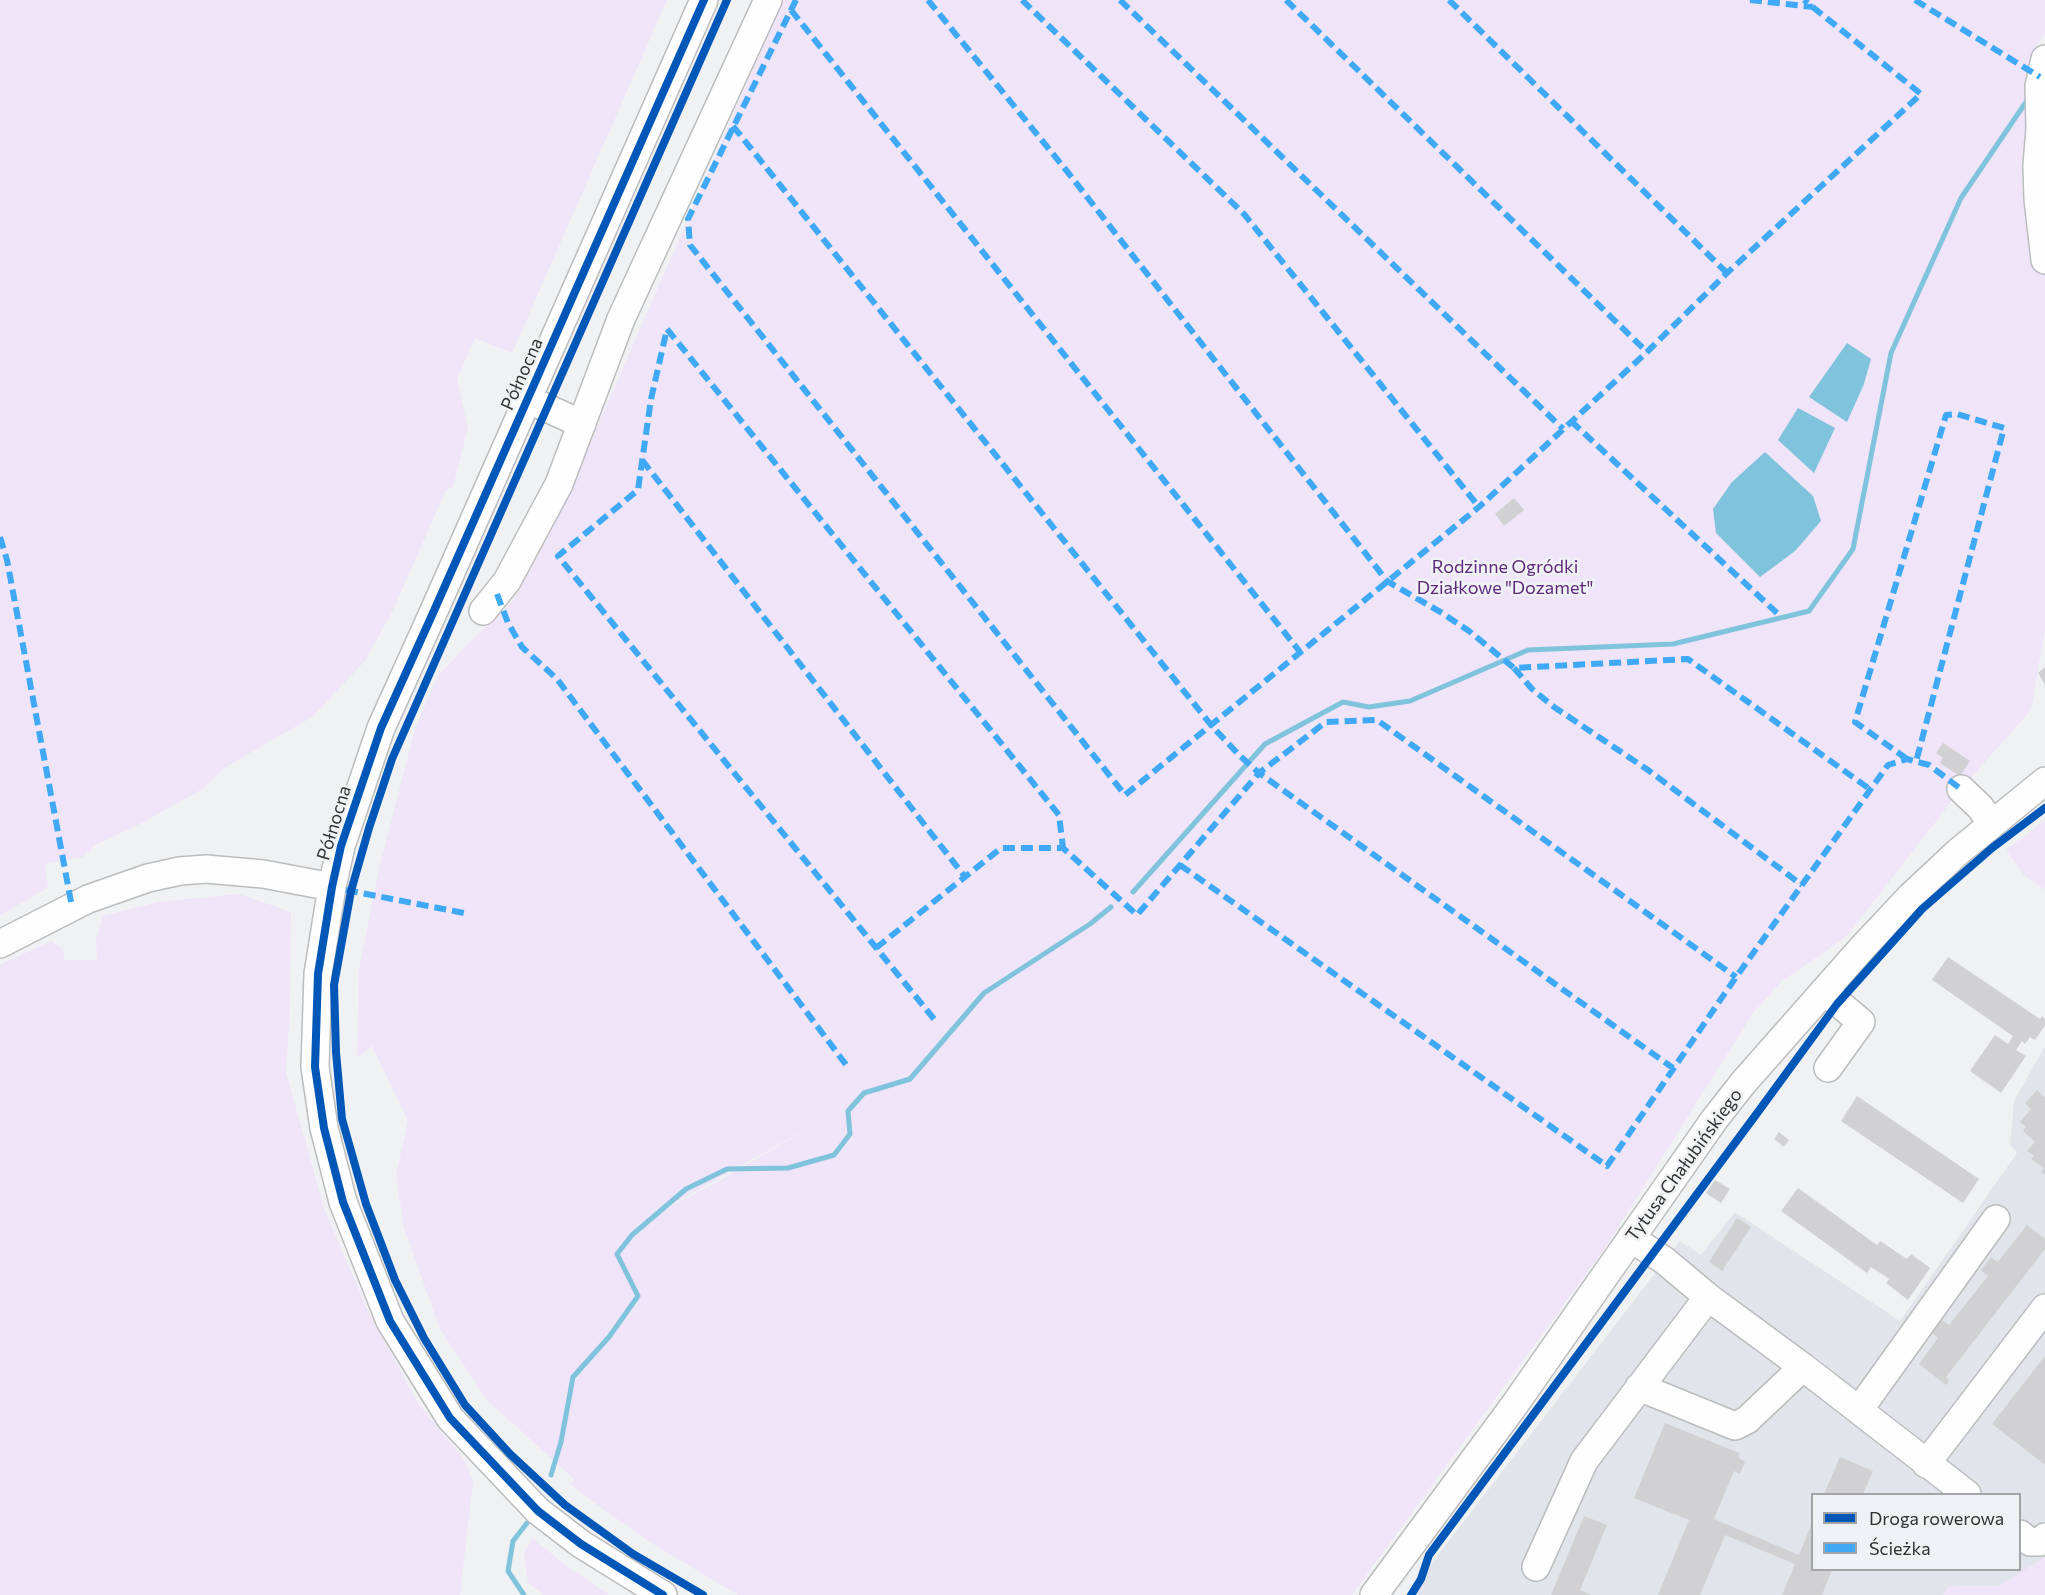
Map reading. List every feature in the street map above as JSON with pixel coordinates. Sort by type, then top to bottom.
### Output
[{"type":"street","name":"Północna","points":[[663,1595],[581,1544],[538,1511],[450,1418],[390,1321],[343,1202],[324,1128],[315,1067],[318,974],[332,887],[341,846],[381,728],[434,614],[704,0]]},
{"type":"street","points":[[483,611],[507,581],[559,484],[621,319],[768,0]]},
{"type":"street","points":[[2045,59],[2039,86],[2040,129],[2037,165],[2038,199],[2045,260]]},
{"type":"street","points":[[527,399],[582,424]]},
{"type":"street","name":"Tytusa Chałubińskiego","points":[[1374,1595],[1513,1407],[1714,1120],[1743,1083],[1863,947],[1918,890],[1958,852],[2045,781]]},
{"type":"street","points":[[1960,789],[1980,807],[1992,824]]},
{"type":"street","points":[[0,944],[88,899],[148,878],[180,871],[206,868],[263,874],[332,887]]},
{"type":"street","points":[[1824,992],[1861,1022],[1828,1068]]},
{"type":"street","points":[[1859,1410],[1996,1219]]},
{"type":"street","points":[[1631,1238],[1665,1261],[1708,1297],[1803,1367],[1966,1493]]},
{"type":"street","points":[[1536,1567],[1584,1461],[1639,1387],[1684,1341],[1708,1297]]},
{"type":"street","points":[[1926,1464],[2045,1308]]},
{"type":"street","points":[[1639,1387],[1735,1426],[1747,1420],[1803,1367]]},
{"type":"street","points":[[2021,1535],[2030,1542],[2040,1542],[2045,1537]]},
{"type":"shaded area","points":[[2045,1046],[2045,1595],[1407,1595],[1680,1241],[1701,1255],[1735,1212],[1900,1321],[2017,1153],[2010,1145],[2014,1101]]},
{"type":"green space","points":[[0,0],[667,0],[512,353],[475,338],[457,379],[468,428],[453,487],[446,490],[393,610],[365,661],[312,717],[224,768],[202,789],[140,824],[95,845],[83,857],[45,864],[48,888],[0,915]]},
{"type":"green space","name":"Rodzinne Ogródki Działkowe \"Dozamet\"","points":[[783,0],[2045,0],[2045,33],[2036,49],[2045,131],[2045,629],[2031,710],[1961,789],[1846,937],[1782,981],[1753,1013],[1605,1248],[1352,1595],[738,1595],[650,1542],[585,1496],[571,1484],[574,1479],[487,1400],[440,1329],[404,1228],[396,1175],[408,1121],[372,1046],[357,1058],[359,969],[380,865],[415,729],[437,677],[514,600],[576,476]],"holes":[[[824,1119],[710,1186],[654,1215]]]},
{"type":"green space","points":[[2045,820],[2045,889],[2024,875],[2006,850]]},
{"type":"green space","points":[[239,894],[291,912],[290,1008],[286,1072],[324,1209],[369,1313],[417,1402],[465,1461],[473,1481],[460,1595],[0,1595],[0,965],[51,941],[63,949],[64,960],[97,960],[96,939],[103,916],[158,902]]},
{"type":"green space","points":[[532,1538],[564,1564],[609,1595],[544,1595],[528,1583],[524,1555]]},
{"type":"green space","points":[[2045,1557],[2045,1595],[1943,1595],[1948,1587],[1999,1586]]},
{"type":"water","points":[[1847,343],[1871,359],[1864,384],[1847,422],[1809,397]]},
{"type":"water","points":[[1798,408],[1835,428],[1814,473],[1778,440]]},
{"type":"water","points":[[1765,452],[1813,496],[1821,521],[1795,551],[1760,577],[1716,533],[1713,509],[1732,482]]},
{"type":"building","points":[[1514,498],[1524,510],[1504,526],[1495,514]]},
{"type":"building","points":[[2045,667],[2045,685],[2038,673]]},
{"type":"building","points":[[1943,743],[1970,761],[1960,776],[1940,763],[1943,758],[1936,753]]},
{"type":"building","points":[[1948,957],[2040,1019],[2042,1016],[2045,1019],[2045,1025],[2035,1040],[2030,1037],[2025,1044],[2022,1041],[2016,1050],[2026,1056],[2001,1093],[1970,1071],[1995,1035],[2008,1044],[2013,1036],[1932,980]]},
{"type":"building","points":[[2037,1090],[2045,1098],[2045,1175],[2041,1172],[2044,1168],[2031,1159],[2034,1156],[2027,1151],[2035,1142],[2023,1131],[2026,1127],[2020,1122],[2031,1109],[2025,1103]]},
{"type":"building","points":[[1857,1096],[1979,1179],[1963,1203],[1841,1121]]},
{"type":"building","points":[[1779,1132],[1789,1140],[1784,1147],[1774,1139]]},
{"type":"building","points":[[1715,1180],[1730,1189],[1721,1203],[1706,1193]]},
{"type":"building","points":[[1798,1188],[1877,1245],[1880,1241],[1907,1259],[1911,1254],[1930,1268],[1908,1300],[1886,1283],[1889,1279],[1871,1267],[1867,1273],[1781,1211]]},
{"type":"building","points":[[1737,1218],[1751,1227],[1722,1271],[1709,1262]]},
{"type":"building","points":[[2027,1225],[2045,1239],[2045,1249],[1946,1377],[1949,1380],[1946,1385],[1919,1364],[1938,1338],[1932,1333],[1942,1320],[1949,1325],[1988,1276],[1981,1270],[1991,1257],[1998,1262]]},
{"type":"building","points":[[2045,1356],[2045,1463],[2044,1464],[1992,1424]]},
{"type":"building","points":[[1665,1423],[1739,1453],[1739,1458],[1745,1462],[1740,1474],[1734,1471],[1714,1519],[1799,1555],[1811,1525],[1811,1571],[1832,1571],[1822,1595],[1782,1595],[1795,1564],[1725,1535],[1700,1595],[1658,1595],[1689,1520],[1634,1498]]},
{"type":"building","points":[[1840,1457],[1873,1471],[1863,1493],[1824,1493]]},
{"type":"building","points":[[1584,1516],[1607,1525],[1580,1590],[1591,1595],[1551,1595]]},
{"type":"waterway","points":[[1133,892],[1265,744],[1343,702],[1369,707],[1410,701],[1528,650],[1673,644],[1809,611],[1853,549],[1891,353],[1961,198],[2028,99]]},
{"type":"waterway","points":[[551,1475],[561,1442],[573,1377],[609,1337],[638,1296],[617,1254],[632,1235],[686,1189],[727,1169],[788,1168],[834,1155],[850,1134],[848,1111],[864,1093],[910,1079],[984,993],[1090,924],[1111,907]]},
{"type":"waterway","points":[[524,1595],[508,1571],[513,1541],[527,1523]]},
{"type":"marked path","points":[[796,0],[688,219],[690,245],[1125,795],[1479,507],[1921,94],[1804,0]]},
{"type":"marked path","points":[[928,0],[1066,170],[1387,581],[1469,631],[1514,668],[1688,659],[1871,790]]},
{"type":"marked path","points":[[1022,0],[1244,214],[1479,507]]},
{"type":"marked path","points":[[1120,0],[1563,429]]},
{"type":"marked path","points":[[1286,0],[1647,352]]},
{"type":"marked path","points":[[1449,0],[1727,273]]},
{"type":"marked path","points":[[1750,0],[1813,7]]},
{"type":"marked path","points":[[1915,0],[2040,77]]},
{"type":"marked path","points":[[791,10],[1300,652]]},
{"type":"marked path","points":[[733,126],[1211,725],[1240,756],[1259,773],[1673,1068]]},
{"type":"marked path","points":[[934,1019],[558,556],[638,490],[651,399],[667,329],[1059,815],[1063,848]]},
{"type":"marked path","points":[[1907,759],[1855,722],[1946,415],[1957,414],[2004,428],[1916,762]]},
{"type":"marked path","points":[[1571,421],[1777,613]]},
{"type":"marked path","points":[[642,460],[965,877]]},
{"type":"marked path","points":[[0,537],[7,560],[72,907]]},
{"type":"marked path","points":[[497,594],[508,623],[522,647],[557,679],[847,1066]]},
{"type":"marked path","points":[[1514,668],[1532,689],[1554,707],[1648,770],[1802,885]]},
{"type":"marked path","points":[[876,948],[1001,848],[1063,848],[1137,915],[1259,773],[1326,722],[1377,720],[1736,977]]},
{"type":"marked path","points":[[1180,865],[1607,1166],[1736,977],[1888,765],[1907,759],[1929,765],[1961,789]]},
{"type":"marked path","points":[[346,890],[464,913]]},
{"type":"cycle path","points":[[663,1595],[581,1544],[538,1511],[450,1418],[390,1321],[343,1202],[324,1128],[315,1067],[318,974],[332,887],[341,846],[381,728],[704,0]]},
{"type":"cycle path","points":[[703,1595],[633,1554],[565,1505],[510,1454],[465,1405],[424,1338],[395,1280],[366,1204],[342,1119],[336,1052],[334,985],[351,891],[392,759],[727,0]]},
{"type":"cycle path","points":[[1411,1595],[1421,1579],[1429,1555],[1837,1004],[1922,909],[1992,848],[2045,808]]}]
